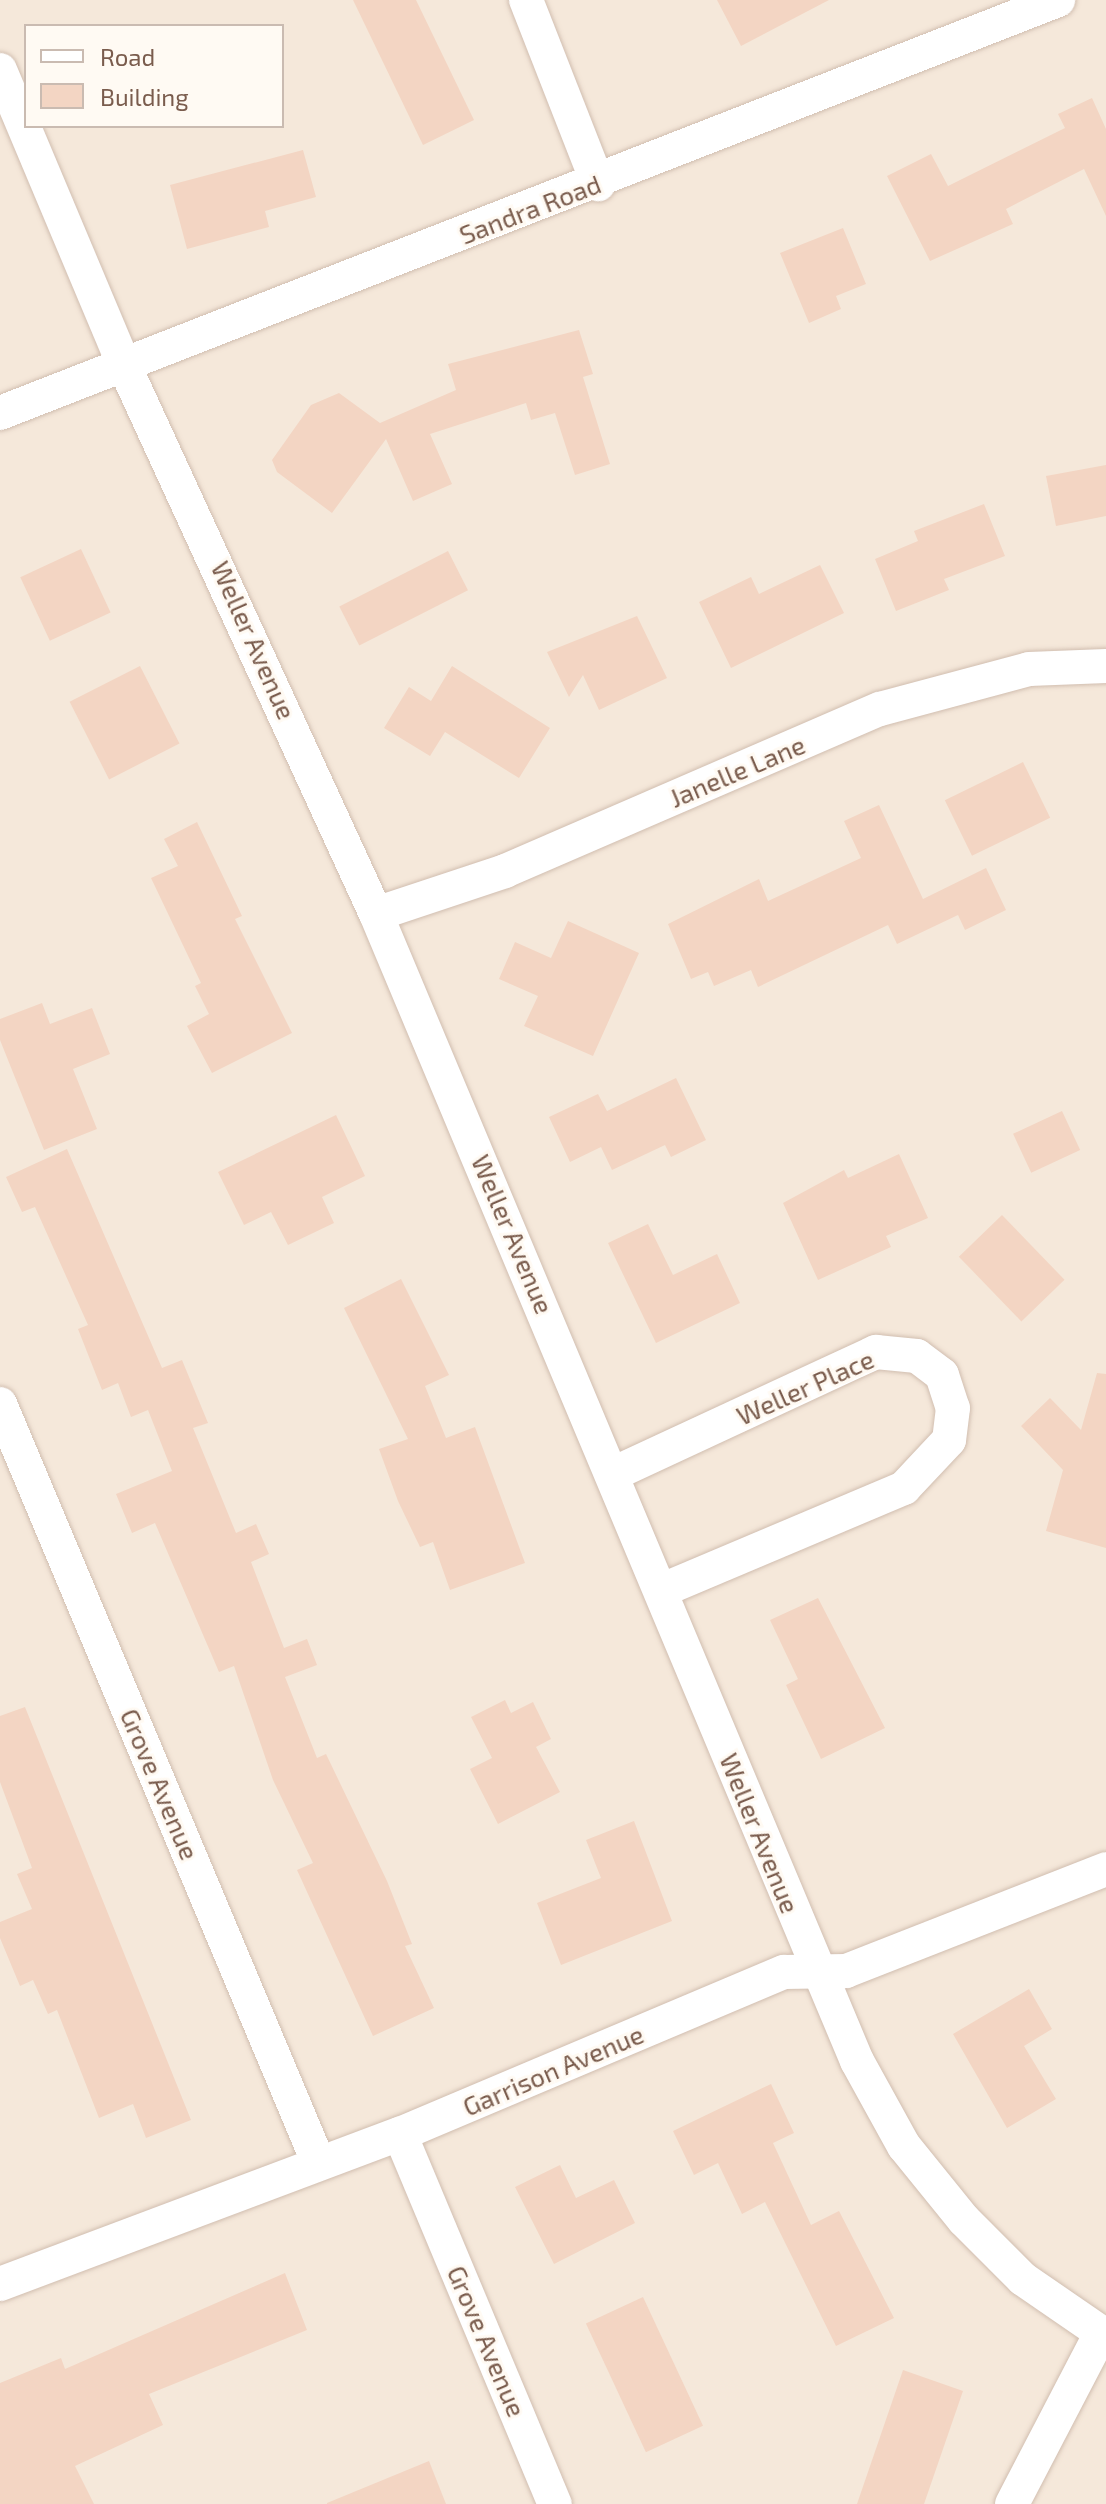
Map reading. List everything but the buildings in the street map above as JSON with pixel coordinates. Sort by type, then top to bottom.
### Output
[{"type":"street","points":[[526,0],[598,184]]},
{"type":"street","name":"Sandra Road","points":[[0,413],[123,363],[598,184],[994,11],[1058,0]]},
{"type":"street","name":"Weller Avenue","points":[[0,70],[24,127]]},
{"type":"street","name":"Weller Avenue","points":[[24,128],[123,363],[376,914],[665,1589],[818,1973],[904,2146],[1023,2279],[1104,2334]]},
{"type":"street","name":"Janelle Lane","points":[[376,914],[505,871],[880,709],[1029,669],[1106,666]]},
{"type":"street","name":"Weller Place","points":[[615,1473],[876,1352],[917,1356],[942,1375],[953,1408],[949,1440],[904,1488],[665,1589]]},
{"type":"street","name":"Grove Avenue","points":[[0,1404],[319,2164]]},
{"type":"street","name":"Garrison Avenue","points":[[0,2284],[400,2134],[784,1972],[846,1971],[1106,1869]]},
{"type":"street","name":"Grove Avenue","points":[[400,2134],[555,2504]]},
{"type":"street","points":[[1012,2504],[1104,2334]]},
{"type":"shaded area","points":[[0,0],[1106,0],[1106,2504],[0,2504]]}]
